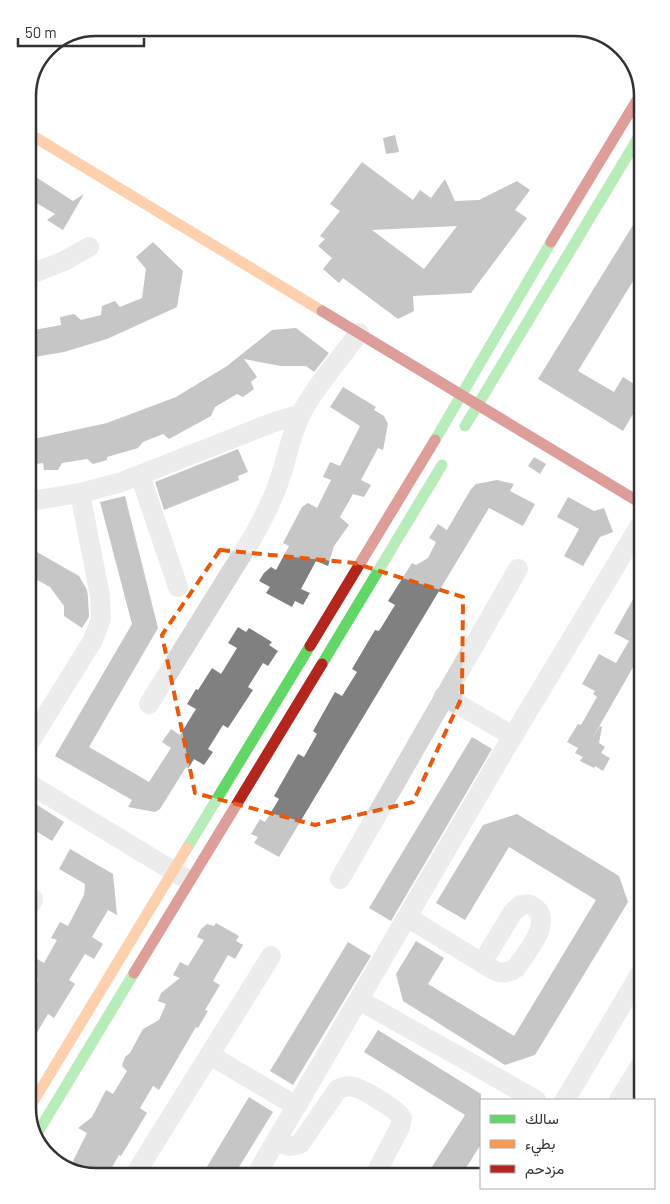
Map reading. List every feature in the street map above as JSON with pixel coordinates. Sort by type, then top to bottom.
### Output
[{"type":"main road","points":[[40,1128],[181,875],[531,275],[634,105]]},
{"type":"main road","points":[[36,138],[634,499]]},
{"type":"main road","points":[[458,438],[634,145]]},
{"type":"main road","points":[[36,1097],[181,875],[447,455]]},
{"type":"street","points":[[36,272],[64,261],[89,247]]},
{"type":"street","points":[[149,704],[254,534],[268,508],[301,414],[359,333]]},
{"type":"street","points":[[36,500],[80,493],[140,475],[277,421],[301,414]]},
{"type":"street","points":[[140,475],[178,587]]},
{"type":"street","points":[[36,732],[92,640],[101,619],[102,607],[80,493]]},
{"type":"street","points":[[260,1168],[513,736],[634,537]]},
{"type":"street","points":[[340,879],[518,569]]},
{"type":"street","points":[[444,696],[513,736]]},
{"type":"street","points":[[36,788],[181,875]]},
{"type":"street","points":[[407,917],[482,963]]},
{"type":"street","points":[[139,1168],[271,956]]},
{"type":"street","points":[[566,1099],[634,984]]},
{"type":"street","points":[[359,1000],[534,1099]]},
{"type":"street","points":[[210,1055],[296,1106]]},
{"type":"street","points":[[620,1099],[634,1076]]},
{"type":"street","points":[[276,1141],[290,1146],[300,1144],[338,1089],[347,1086],[356,1087],[396,1111],[402,1118],[400,1127],[379,1168]]},
{"type":"highlighted area","points":[[220,550],[354,563],[463,597],[462,697],[413,802],[315,825],[195,793],[162,635]]},
{"type":"building","points":[[395,135],[399,152],[386,154],[383,138]]},
{"type":"building","points":[[362,162],[413,200],[420,190],[431,198],[445,179],[455,201],[479,200],[517,181],[530,190],[515,210],[527,218],[471,293],[413,296],[414,311],[398,319],[343,278],[339,283],[323,269],[332,258],[318,246],[325,239],[320,236],[340,211],[330,204]],"holes":[[[457,226],[424,269],[372,230]]]},
{"type":"building","points":[[36,177],[73,201],[84,194],[63,230],[47,220],[55,214],[36,203]]},
{"type":"building","points":[[634,223],[634,280],[578,371],[614,392],[623,377],[634,384],[634,412],[623,431],[538,379]]},
{"type":"building","points":[[153,242],[183,271],[177,307],[107,339],[64,352],[36,357],[36,330],[61,325],[60,317],[74,314],[81,320],[101,315],[102,306],[115,301],[120,307],[142,298],[146,269],[136,257]]},
{"type":"building","points":[[296,328],[329,353],[314,372],[306,366],[281,366],[244,359],[257,377],[251,382],[254,389],[243,397],[237,394],[215,407],[211,416],[169,439],[163,434],[143,442],[138,448],[107,457],[107,460],[93,464],[87,459],[62,463],[58,470],[44,470],[43,463],[36,464],[36,438],[107,423],[176,397],[227,366],[272,330]]},
{"type":"building","points":[[343,387],[376,407],[374,410],[384,416],[388,424],[383,450],[378,448],[361,480],[371,485],[364,497],[353,494],[340,517],[349,525],[334,546],[328,566],[316,561],[301,589],[310,593],[303,605],[295,601],[292,607],[266,593],[270,587],[259,581],[271,567],[276,570],[289,546],[283,543],[302,507],[308,503],[317,508],[331,480],[323,477],[330,462],[340,466],[360,426],[330,407]]},
{"type":"building","points":[[238,449],[248,472],[238,476],[239,480],[164,510],[155,482]]},
{"type":"building","points":[[534,457],[546,464],[540,474],[528,466]]},
{"type":"building","points":[[497,480],[514,484],[510,491],[535,504],[523,526],[489,508],[279,857],[254,843],[258,837],[251,834],[260,819],[265,822],[279,799],[274,796],[298,754],[304,757],[317,734],[313,731],[335,692],[342,696],[357,672],[352,669],[375,630],[379,631],[395,605],[388,601],[412,563],[416,565],[428,558],[436,542],[429,538],[438,524],[447,530],[471,489],[476,484]]},
{"type":"building","points":[[125,496],[158,628],[89,747],[149,782],[171,748],[162,742],[171,729],[180,735],[196,709],[187,704],[196,689],[198,690],[212,668],[221,674],[237,648],[228,643],[238,627],[246,632],[249,628],[272,642],[269,645],[278,651],[268,666],[263,663],[248,687],[253,690],[228,728],[223,725],[208,749],[213,752],[204,765],[194,759],[188,769],[186,767],[160,809],[155,812],[128,807],[132,800],[55,756],[132,624],[100,502]]},
{"type":"building","points":[[568,497],[594,511],[604,508],[613,532],[600,537],[583,566],[564,556],[579,529],[557,517]]},
{"type":"building","points":[[36,551],[79,576],[87,590],[88,597],[89,617],[82,628],[64,616],[64,606],[50,587],[36,579]]},
{"type":"building","points":[[634,598],[634,666],[592,739],[600,726],[602,727],[599,743],[605,747],[601,753],[610,758],[603,771],[580,761],[583,757],[575,753],[578,748],[567,742],[578,724],[581,725],[597,697],[593,694],[595,691],[582,684],[599,654],[616,663],[629,641],[614,633]]},
{"type":"building","points":[[472,737],[492,749],[391,921],[369,908]]},
{"type":"building","points":[[36,804],[64,822],[52,841],[36,831]]},
{"type":"building","points":[[517,814],[619,876],[628,902],[535,1055],[505,1065],[403,1001],[396,974],[416,941],[444,958],[428,984],[514,1036],[596,900],[509,847],[465,920],[436,903],[483,825]]},
{"type":"building","points":[[70,849],[113,874],[117,915],[108,910],[92,937],[103,944],[94,959],[85,954],[69,980],[75,984],[54,1018],[48,1014],[36,1034],[36,983],[38,979],[36,978],[36,958],[44,963],[57,940],[51,938],[60,922],[68,926],[84,895],[85,884],[59,869]]},
{"type":"building","points":[[216,923],[239,936],[236,941],[243,945],[235,959],[228,955],[213,981],[220,985],[205,1010],[208,1011],[198,1028],[196,1027],[159,1090],[153,1086],[140,1108],[147,1113],[112,1168],[92,1168],[72,1163],[87,1133],[78,1128],[92,1117],[106,1090],[113,1094],[127,1071],[122,1066],[125,1057],[130,1053],[143,1029],[159,1020],[166,1004],[158,1001],[161,993],[180,978],[173,975],[180,962],[188,966],[204,940],[197,937],[201,929],[207,924],[214,926]]},
{"type":"building","points":[[348,942],[371,956],[293,1085],[270,1071]]},
{"type":"building","points":[[378,1030],[481,1094],[480,1146],[466,1168],[431,1168],[465,1115],[364,1052]]},
{"type":"building","points":[[249,1097],[273,1112],[238,1168],[206,1168]]},
{"type":"traffic: fast","points":[[465,426],[634,145]]},
{"type":"traffic: fast","points":[[435,440],[551,242]]},
{"type":"traffic: fast","points":[[322,664],[442,465]]},
{"type":"traffic: fast","points":[[187,848],[310,646]]},
{"type":"traffic: fast","points":[[40,1129],[134,973]]},
{"type":"traffic: slow","points":[[36,138],[322,311]]},
{"type":"traffic: slow","points":[[36,1097],[187,848]]},
{"type":"traffic: jam","points":[[551,242],[634,105]]},
{"type":"traffic: jam","points":[[322,311],[634,499]]},
{"type":"traffic: jam","points":[[310,646],[435,440]]},
{"type":"traffic: jam","points":[[134,973],[322,664]]}]
